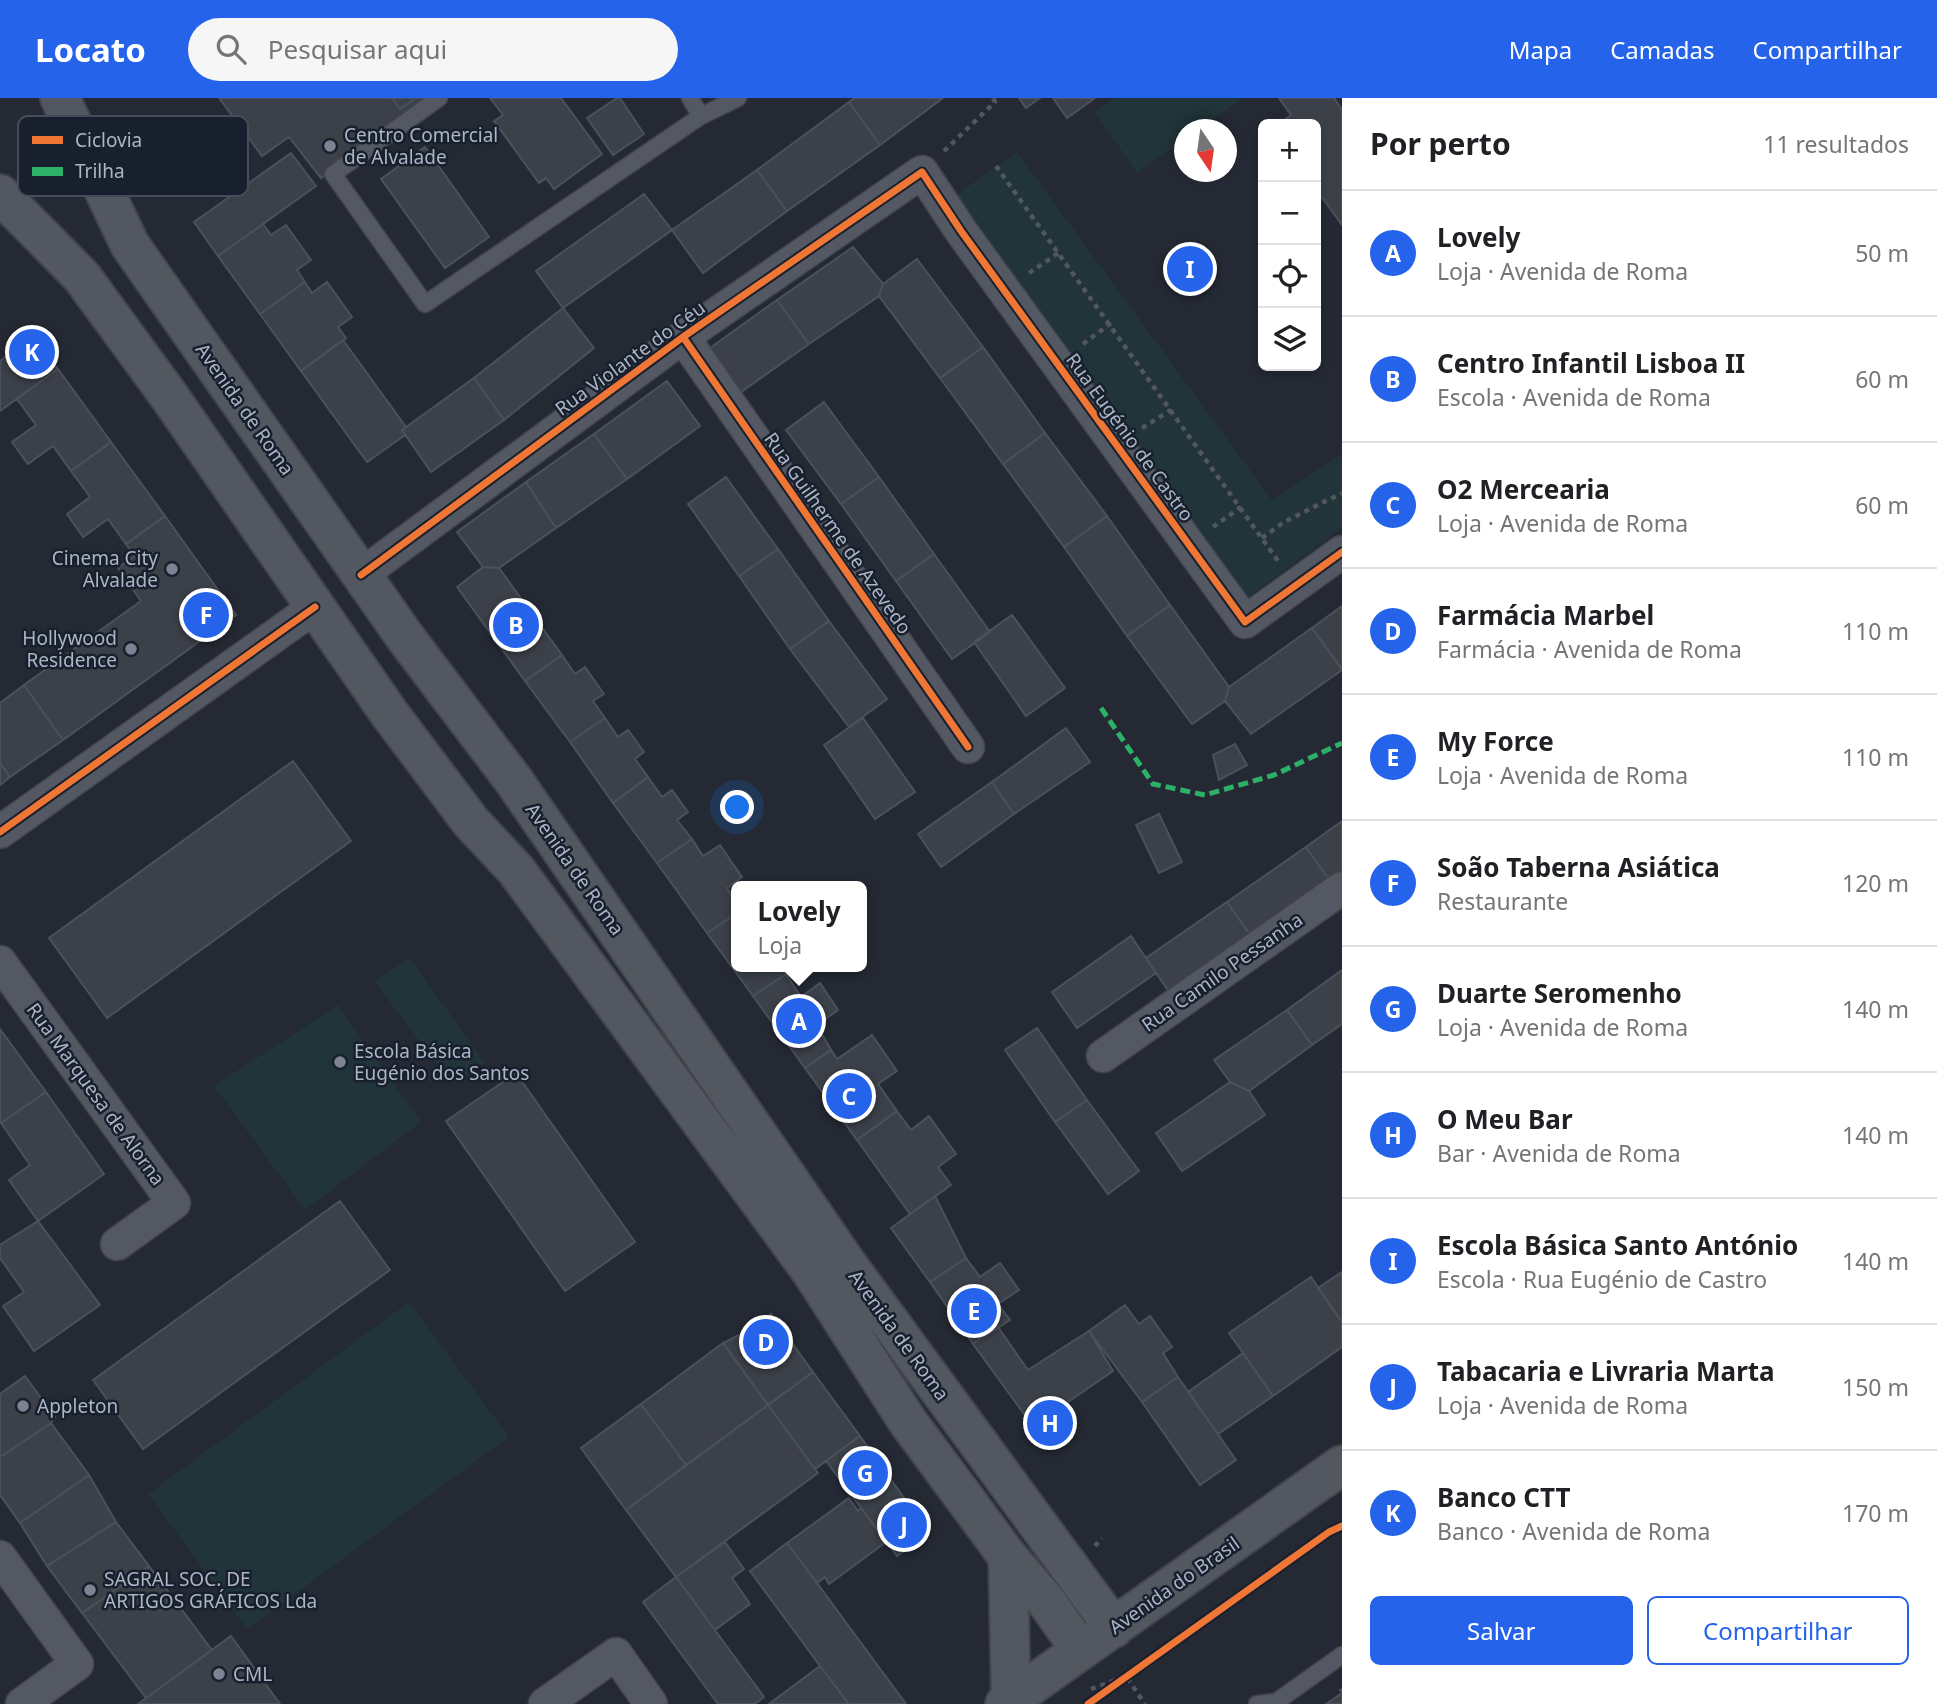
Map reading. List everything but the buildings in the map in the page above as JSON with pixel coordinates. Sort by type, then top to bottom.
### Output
[{"type":"main road","name":"Avenida de Roma","points":[[60,98],[69,116]]},
{"type":"main road","name":"Avenida de Roma","points":[[0,194],[82,277],[169,396],[388,713],[471,822],[516,870],[811,1271],[908,1422],[1081,1650]]},
{"type":"main road","name":"Avenida de Roma","points":[[107,196],[130,245],[361,575],[514,781],[847,1264],[1114,1628]]},
{"type":"main road","points":[[315,607],[361,575]]},
{"type":"main road","name":"Avenida do Brasil","points":[[1008,1702],[1342,1465]]},
{"type":"main road","points":[[1008,1557],[1008,1702]]},
{"type":"street","name":"Rua Violante do Céu","points":[[361,575],[683,337],[922,172]]},
{"type":"street","name":"Rua Eugénio de Castro","points":[[922,172],[968,240],[1245,622],[1342,552]]},
{"type":"street","name":"Rua Guilherme de Azevedo","points":[[683,337],[968,747]]},
{"type":"street","points":[[0,832],[315,607]]},
{"type":"street","name":"Rua Camilo Pessanha","points":[[1103,1056],[1342,888]]},
{"type":"street","name":"Rua Marquesa de Alorna","points":[[0,962],[174,1203],[117,1244]]},
{"type":"street","points":[[0,1557],[77,1664],[38,1699]]},
{"type":"street","points":[[545,1704],[616,1654],[651,1704]]},
{"type":"lane","points":[[439,98],[333,174],[425,304],[701,116],[738,98]]},
{"type":"lane","points":[[690,98],[701,116]]},
{"type":"lane","points":[[1257,1704],[1276,1702],[1342,1655]]},
{"type":"path","points":[[922,172],[995,103],[993,98]]},
{"type":"path","points":[[996,166],[1284,570]]},
{"type":"path","points":[[1262,538],[1284,522],[1342,493]]},
{"type":"path","points":[[1097,1698],[1137,1668]]},
{"type":"path","points":[[1126,1676],[1146,1704]]},
{"type":"green space","points":[[1115,98],[1244,98],[1214,119],[1174,119],[1174,147],[1137,173],[1095,112]]},
{"type":"green space","points":[[1017,152],[1272,500],[1342,453],[1342,528],[1243,601],[949,200]]},
{"type":"green space","points":[[409,957],[485,1063],[452,1084],[374,981]]},
{"type":"green space","points":[[338,1005],[421,1122],[305,1210],[214,1086]]},
{"type":"green space","points":[[409,1302],[509,1437],[247,1629],[148,1494]]},
{"type":"marked path","points":[[1101,708],[1153,784],[1205,795],[1274,775],[1342,743]]},
{"type":"cycle path","points":[[361,575],[683,337],[922,172],[961,231],[1245,622],[1342,552]]},
{"type":"cycle path","points":[[683,337],[968,747]]},
{"type":"cycle path","points":[[0,832],[315,607]]},
{"type":"cycle path","points":[[1088,1704],[1329,1532],[1342,1526]]},
{"type":"place","name":"Centro Comercial de Alvalade","points":[[330,146]]},
{"type":"place","name":"Escola Básica Santo António","points":[[1190,269]]},
{"type":"place","name":"Banco CTT","points":[[32,352]]},
{"type":"place","name":"Cinema City Alvalade","points":[[172,569]]},
{"type":"place","name":"Soão Taberna Asiática","points":[[206,615]]},
{"type":"place","name":"Centro Infantil Lisboa II","points":[[516,625]]},
{"type":"place","name":"Hollywood Residence","points":[[131,649]]},
{"type":"place","name":"Lovely","points":[[799,1021]]},
{"type":"place","name":"Escola Básica Eugénio dos Santos","points":[[340,1062]]},
{"type":"place","name":"O2 Mercearia","points":[[849,1096]]},
{"type":"place","name":"My Force","points":[[974,1311]]},
{"type":"place","name":"Farmácia Marbel","points":[[766,1342]]},
{"type":"place","name":"Appleton","points":[[23,1406]]},
{"type":"place","name":"O Meu Bar","points":[[1050,1423]]},
{"type":"place","name":"Duarte Seromenho","points":[[865,1473]]},
{"type":"place","name":"Tabacaria e Livraria Marta","points":[[904,1525]]},
{"type":"place","name":"SAGRAL SOC. DE ARTIGOS GRÁFICOS Lda","points":[[90,1590]]},
{"type":"place","name":"CML","points":[[219,1674]]}]
